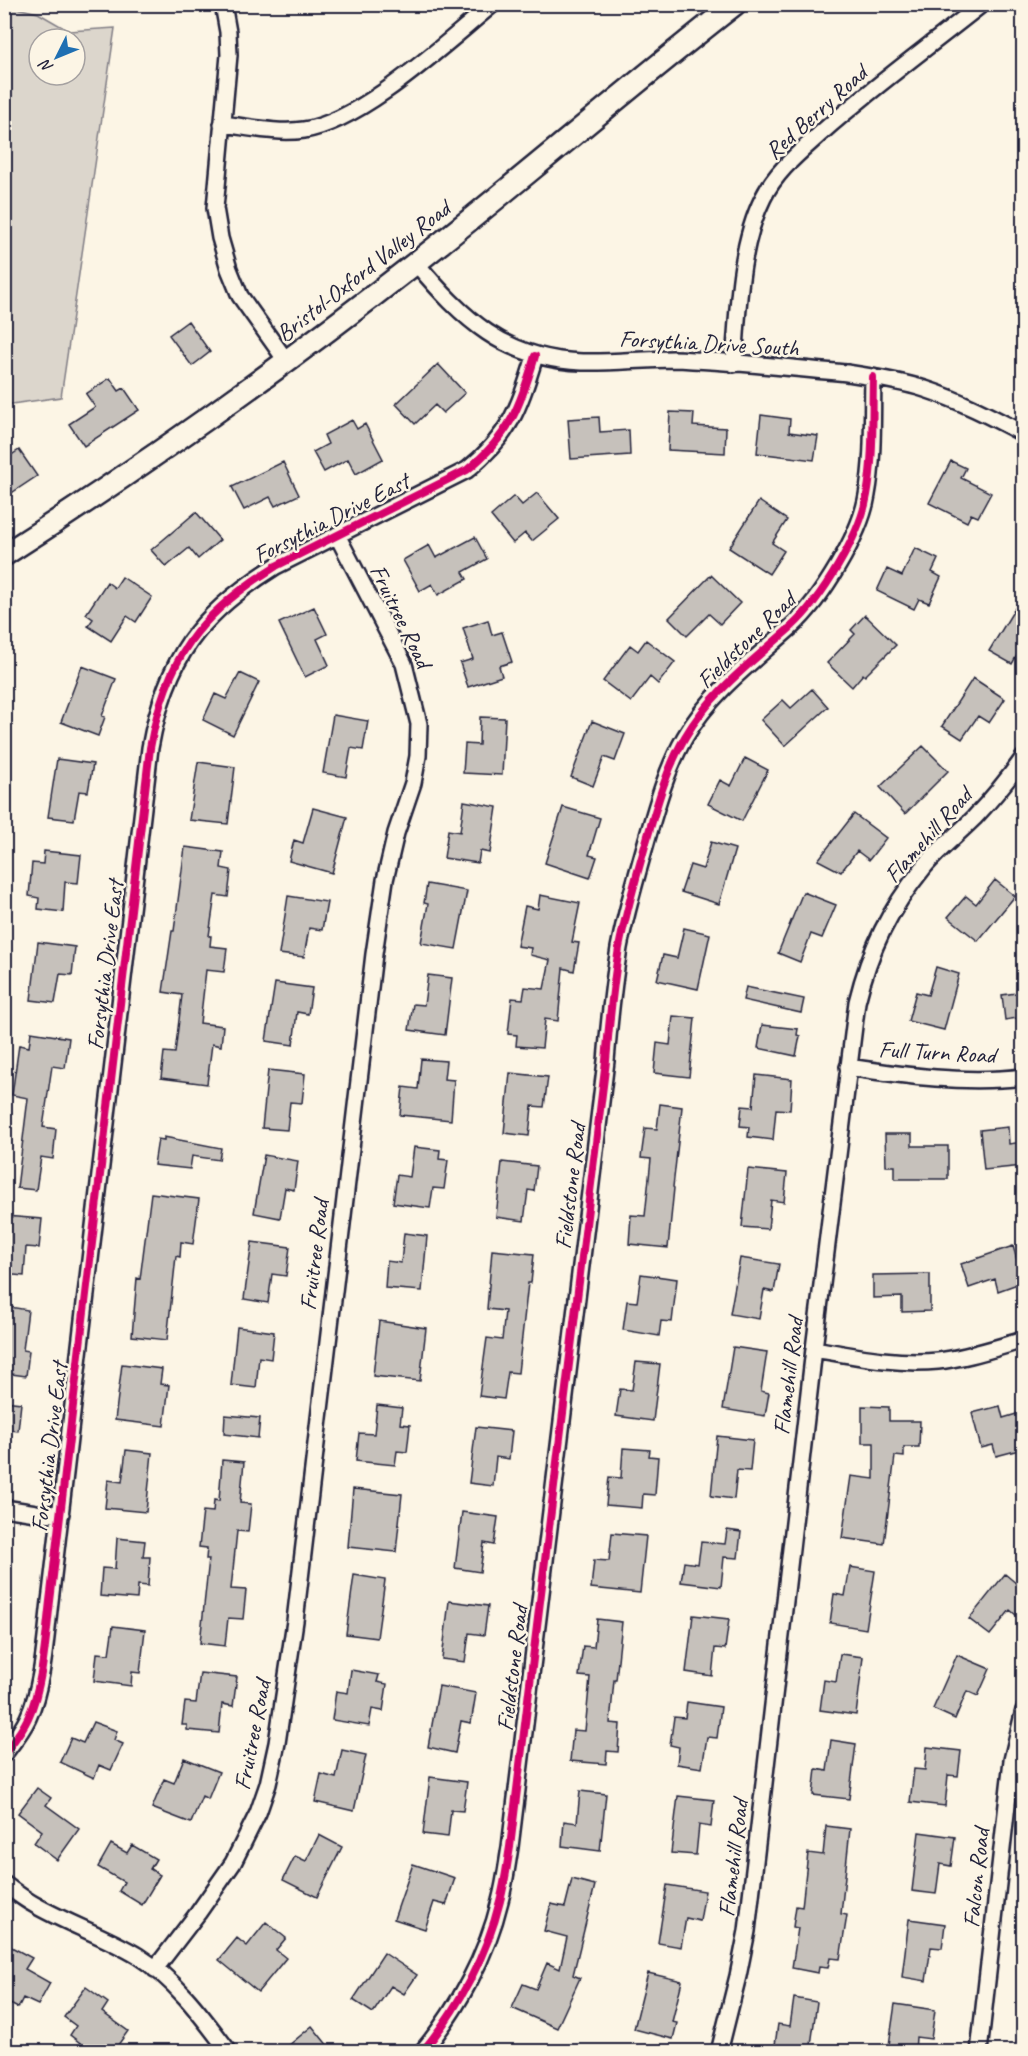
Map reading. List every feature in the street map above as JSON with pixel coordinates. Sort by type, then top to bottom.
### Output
[{"type":"main road","name":"Bristol-Oxford Valley Road","points":[[4,555],[199,425],[286,362],[416,263],[735,4]]},
{"type":"street","points":[[224,4],[229,55],[215,208],[220,238],[240,296],[286,362]]},
{"type":"street","points":[[222,124],[260,129],[300,130],[351,114],[404,76],[492,4]]},
{"type":"street","name":"Red Berry Road","points":[[734,364],[743,267],[752,228],[762,199],[772,182],[784,166],[844,113],[982,4]]},
{"type":"street","name":"Forsythia Drive South","points":[[416,263],[444,296],[468,319],[486,332],[535,356],[582,362],[674,359],[873,377],[938,394],[990,416],[1023,434]]},
{"type":"street","name":"Forsythia Drive East","points":[[4,1754],[21,1732],[38,1689],[61,1514],[150,748],[156,717],[170,676],[185,649],[204,623],[223,603],[247,584],[276,566],[467,470],[486,455],[515,415],[535,356]]},
{"type":"street","name":"Fieldstone Road","points":[[422,2052],[470,1979],[487,1941],[500,1902],[508,1858],[612,998],[619,946],[633,889],[666,778],[685,737],[706,705],[728,682],[794,624],[812,605],[844,555],[867,496],[873,377]]},
{"type":"street","name":"Fruitree Road","points":[[155,1969],[233,1863],[258,1813],[268,1784],[277,1743],[295,1621],[374,954],[385,880],[396,833],[413,783],[418,756],[419,724],[408,675],[337,535]]},
{"type":"street","name":"Flamehill Road","points":[[719,2052],[747,1931],[814,1349],[857,1002],[866,967],[884,926],[900,899],[926,865],[991,799],[1023,757]]},
{"type":"street","name":"Full Turn Road","points":[[848,1067],[904,1076],[1023,1077]]},
{"type":"street","points":[[814,1349],[867,1358],[917,1362],[939,1361],[978,1353],[1023,1340]]},
{"type":"street","points":[[4,1508],[61,1514]]},
{"type":"street","name":"Falcon Road","points":[[979,2052],[1012,1760],[1023,1710]]},
{"type":"street","points":[[4,1884],[34,1905],[111,1941],[139,1957],[180,1990],[230,2052]]},
{"type":"shaded area","points":[[4,5],[38,13],[62,27],[27,27],[27,87],[87,87],[87,30],[115,28],[61,397],[5,405]]},
{"type":"building","points":[[188,321],[210,352],[192,366],[169,335]]},
{"type":"building","points":[[438,364],[465,393],[443,413],[435,405],[415,424],[396,404]]},
{"type":"building","points":[[110,378],[119,391],[124,388],[139,410],[84,446],[69,424],[95,407],[86,394]]},
{"type":"building","points":[[670,412],[694,413],[693,426],[726,428],[725,453],[668,450]]},
{"type":"building","points":[[761,415],[790,419],[789,432],[818,436],[814,460],[757,453]]},
{"type":"building","points":[[599,417],[600,432],[629,430],[630,455],[571,459],[568,419]]},
{"type":"building","points":[[352,420],[357,429],[365,424],[383,459],[356,474],[348,459],[324,472],[313,452],[328,444],[324,435]]},
{"type":"building","points":[[19,450],[37,476],[10,494],[4,486],[4,460]]},
{"type":"building","points":[[951,461],[966,468],[961,478],[991,493],[978,517],[971,514],[967,522],[929,503]]},
{"type":"building","points":[[283,462],[299,495],[275,506],[270,497],[244,510],[232,487]]},
{"type":"building","points":[[537,493],[559,519],[532,541],[525,533],[513,543],[491,516],[514,496],[522,505]]},
{"type":"building","points":[[759,501],[787,520],[772,543],[784,551],[769,574],[729,548]]},
{"type":"building","points":[[196,512],[220,540],[198,559],[189,548],[166,567],[151,550]]},
{"type":"building","points":[[475,537],[487,559],[463,572],[467,579],[438,595],[432,584],[420,591],[403,560],[429,545],[436,558]]},
{"type":"building","points":[[915,548],[938,559],[932,572],[941,577],[929,603],[919,599],[914,609],[877,591],[887,569],[902,576]]},
{"type":"building","points":[[711,575],[740,603],[720,624],[709,614],[687,636],[669,618]]},
{"type":"building","points":[[122,577],[152,597],[136,622],[127,616],[111,641],[88,626],[93,619],[86,614],[107,582],[115,588]]},
{"type":"building","points":[[1023,595],[1023,645],[1012,664],[989,651]]},
{"type":"building","points":[[314,607],[327,634],[317,639],[329,665],[305,677],[279,623]]},
{"type":"building","points":[[865,615],[896,645],[865,676],[863,674],[852,687],[827,663],[855,634],[851,630]]},
{"type":"building","points":[[488,620],[492,635],[502,632],[512,662],[499,666],[502,676],[468,687],[460,663],[473,659],[463,628]]},
{"type":"building","points":[[646,640],[675,662],[658,684],[650,677],[631,702],[603,681],[630,645],[638,651]]},
{"type":"building","points":[[82,666],[116,679],[102,716],[105,717],[98,736],[61,722]]},
{"type":"building","points":[[240,673],[259,682],[233,735],[203,720],[215,694],[226,699]]},
{"type":"building","points":[[973,678],[1005,699],[989,723],[978,716],[962,739],[942,726]]},
{"type":"building","points":[[812,689],[828,707],[785,746],[761,720],[783,700],[791,708]]},
{"type":"building","points":[[333,715],[368,721],[363,750],[351,748],[346,777],[323,773]]},
{"type":"building","points":[[480,717],[505,718],[502,775],[463,773],[465,744],[479,745]]},
{"type":"building","points":[[592,721],[625,734],[615,761],[604,757],[593,786],[571,777]]},
{"type":"building","points":[[923,746],[948,771],[905,814],[880,787]]},
{"type":"building","points":[[745,758],[768,770],[742,821],[708,804],[720,780],[731,786]]},
{"type":"building","points":[[57,759],[93,764],[88,792],[79,791],[74,820],[48,817]]},
{"type":"building","points":[[198,762],[235,767],[228,824],[189,820]]},
{"type":"building","points":[[464,801],[497,807],[490,853],[480,851],[478,863],[444,858],[448,830],[460,832]]},
{"type":"building","points":[[563,807],[600,818],[589,855],[597,857],[590,878],[545,863]]},
{"type":"building","points":[[313,808],[347,817],[332,873],[289,861],[294,840],[303,843]]},
{"type":"building","points":[[854,814],[886,838],[869,860],[857,851],[841,872],[818,860]]},
{"type":"building","points":[[711,842],[735,849],[719,904],[681,892],[690,865],[703,869]]},
{"type":"building","points":[[185,847],[223,852],[221,868],[231,870],[228,897],[215,895],[209,936],[211,936],[210,946],[227,948],[224,972],[206,970],[200,1023],[223,1026],[221,1046],[212,1044],[207,1084],[161,1078],[164,1052],[175,1053],[182,995],[163,992]]},
{"type":"building","points":[[44,851],[81,855],[78,883],[65,882],[63,912],[38,909],[39,898],[29,896],[32,863],[43,864]]},
{"type":"building","points":[[995,880],[1015,896],[978,941],[948,917],[966,896],[976,904]]},
{"type":"building","points":[[427,884],[467,891],[456,949],[421,943],[428,904],[424,903]]},
{"type":"building","points":[[803,892],[836,905],[822,938],[811,934],[800,962],[778,953]]},
{"type":"building","points":[[540,895],[580,903],[572,942],[579,943],[574,971],[563,968],[558,1021],[545,1019],[542,1048],[516,1046],[517,1035],[508,1034],[512,998],[523,999],[525,987],[544,989],[550,960],[530,955],[531,948],[517,946],[525,906],[538,909]]},
{"type":"building","points":[[288,896],[327,902],[322,930],[309,928],[304,957],[279,954]]},
{"type":"building","points":[[684,928],[710,934],[698,989],[657,980],[663,955],[677,958]]},
{"type":"building","points":[[38,942],[75,947],[72,975],[60,974],[55,1003],[31,1000]]},
{"type":"building","points":[[936,967],[959,974],[944,1030],[908,1021],[916,992],[928,995]]},
{"type":"building","points":[[428,975],[452,978],[445,1035],[409,1030],[413,1004],[424,1005]]},
{"type":"building","points":[[275,983],[312,988],[308,1014],[297,1012],[293,1045],[266,1041]]},
{"type":"building","points":[[746,987],[804,999],[801,1013],[743,1000]]},
{"type":"building","points":[[1023,992],[1023,1017],[1005,1020],[1002,995]]},
{"type":"building","points":[[673,1016],[695,1018],[689,1077],[654,1073],[657,1043],[670,1045]]},
{"type":"building","points":[[762,1025],[798,1029],[797,1035],[800,1036],[796,1056],[758,1048]]},
{"type":"building","points":[[31,1032],[69,1038],[65,1068],[52,1066],[43,1127],[56,1129],[53,1159],[41,1157],[36,1190],[17,1188],[28,1098],[12,1095],[19,1045],[29,1047]]},
{"type":"building","points":[[421,1059],[446,1061],[444,1079],[454,1080],[451,1120],[400,1115],[403,1087],[418,1089]]},
{"type":"building","points":[[268,1070],[305,1074],[302,1103],[290,1102],[287,1130],[262,1128]]},
{"type":"building","points":[[510,1073],[548,1077],[544,1107],[532,1106],[529,1136],[504,1133]]},
{"type":"building","points":[[756,1075],[792,1079],[790,1110],[776,1109],[773,1140],[748,1137],[749,1127],[740,1126],[742,1106],[753,1107]]},
{"type":"building","points":[[660,1104],[682,1107],[668,1248],[629,1244],[631,1215],[645,1216],[651,1159],[641,1158],[645,1128],[657,1129]]},
{"type":"building","points":[[1008,1127],[1009,1144],[1023,1142],[1023,1166],[984,1170],[980,1130]]},
{"type":"building","points":[[885,1134],[912,1134],[912,1146],[948,1146],[948,1179],[895,1179],[895,1166],[886,1166]]},
{"type":"building","points":[[164,1137],[221,1148],[219,1160],[192,1156],[190,1169],[154,1165],[158,1139],[164,1140]]},
{"type":"building","points":[[414,1147],[440,1150],[439,1159],[448,1160],[444,1189],[433,1188],[430,1208],[393,1203],[397,1175],[410,1177]]},
{"type":"building","points":[[264,1155],[298,1161],[294,1190],[285,1188],[280,1218],[254,1213]]},
{"type":"building","points":[[502,1162],[537,1166],[534,1191],[528,1190],[524,1221],[496,1217]]},
{"type":"building","points":[[748,1169],[787,1173],[784,1202],[771,1200],[768,1229],[742,1227]]},
{"type":"building","points":[[151,1193],[199,1199],[193,1244],[181,1242],[180,1257],[176,1256],[167,1340],[132,1336],[137,1278],[140,1279]]},
{"type":"building","points":[[5,1216],[42,1219],[39,1248],[26,1247],[24,1276],[4,1274]]},
{"type":"building","points":[[404,1233],[427,1236],[422,1291],[385,1288],[387,1261],[401,1263]]},
{"type":"building","points":[[252,1242],[290,1247],[286,1276],[272,1274],[268,1303],[244,1299]]},
{"type":"building","points":[[1013,1246],[1023,1282],[998,1291],[995,1279],[969,1288],[961,1264]]},
{"type":"building","points":[[492,1250],[534,1254],[531,1283],[528,1283],[518,1373],[508,1372],[504,1399],[479,1396],[487,1338],[502,1340],[505,1311],[487,1309]]},
{"type":"building","points":[[740,1258],[779,1264],[774,1292],[764,1290],[759,1319],[730,1314]]},
{"type":"building","points":[[641,1274],[677,1279],[672,1322],[661,1321],[659,1336],[623,1330],[627,1301],[637,1302]]},
{"type":"building","points":[[930,1274],[930,1311],[902,1312],[902,1297],[873,1298],[873,1275]]},
{"type":"building","points":[[4,1306],[28,1310],[23,1350],[29,1351],[26,1376],[4,1373]]},
{"type":"building","points":[[379,1321],[426,1328],[420,1381],[373,1376]]},
{"type":"building","points":[[237,1327],[274,1332],[271,1359],[259,1357],[256,1388],[231,1385]]},
{"type":"building","points":[[733,1347],[767,1352],[761,1391],[769,1393],[765,1416],[723,1409]]},
{"type":"building","points":[[636,1362],[660,1364],[653,1421],[616,1416],[620,1389],[632,1390]]},
{"type":"building","points":[[122,1364],[162,1369],[160,1384],[169,1385],[164,1426],[115,1420]]},
{"type":"building","points":[[4,1401],[21,1403],[18,1431],[4,1429]]},
{"type":"building","points":[[377,1405],[402,1408],[400,1424],[410,1425],[407,1452],[397,1451],[395,1465],[356,1461],[359,1433],[374,1434]]},
{"type":"building","points":[[862,1406],[889,1407],[889,1421],[920,1421],[919,1447],[904,1447],[904,1457],[895,1456],[884,1544],[842,1538],[851,1476],[874,1479],[874,1443],[862,1443]]},
{"type":"building","points":[[1000,1406],[1003,1418],[1023,1412],[1023,1449],[996,1456],[993,1445],[981,1448],[972,1413]]},
{"type":"building","points":[[225,1415],[260,1418],[258,1438],[224,1434]]},
{"type":"building","points":[[476,1427],[512,1431],[509,1459],[496,1457],[493,1486],[469,1483]]},
{"type":"building","points":[[717,1436],[753,1440],[750,1471],[737,1470],[734,1499],[711,1496]]},
{"type":"building","points":[[623,1448],[650,1450],[649,1456],[658,1457],[655,1495],[643,1494],[642,1508],[606,1505],[609,1477],[621,1478]]},
{"type":"building","points":[[126,1450],[152,1453],[146,1512],[105,1508],[108,1480],[122,1482]]},
{"type":"building","points":[[222,1460],[244,1462],[240,1503],[251,1504],[248,1532],[237,1531],[231,1589],[246,1590],[243,1619],[228,1618],[225,1646],[200,1643],[209,1559],[206,1559],[207,1548],[199,1547],[203,1511],[213,1512],[214,1500],[219,1501]]},
{"type":"building","points":[[353,1489],[402,1494],[396,1552],[348,1547]]},
{"type":"building","points":[[462,1512],[498,1517],[494,1545],[484,1543],[480,1572],[455,1568]]},
{"type":"building","points":[[727,1530],[741,1532],[738,1558],[724,1557],[721,1587],[681,1582],[684,1562],[698,1564],[701,1542],[725,1544]]},
{"type":"building","points":[[612,1533],[646,1536],[640,1593],[591,1588],[594,1560],[609,1561]]},
{"type":"building","points":[[117,1538],[145,1541],[143,1557],[150,1557],[148,1586],[138,1585],[137,1599],[100,1596],[102,1568],[115,1569]]},
{"type":"building","points":[[850,1567],[875,1571],[866,1629],[830,1623],[834,1594],[845,1596]]},
{"type":"building","points":[[1005,1574],[1023,1589],[1023,1621],[1010,1610],[990,1635],[969,1619]]},
{"type":"building","points":[[354,1575],[385,1580],[377,1638],[346,1634]]},
{"type":"building","points":[[449,1601],[488,1606],[484,1635],[469,1633],[465,1662],[442,1659]]},
{"type":"building","points":[[693,1615],[729,1619],[725,1649],[715,1648],[712,1676],[686,1672]]},
{"type":"building","points":[[597,1619],[622,1622],[610,1723],[620,1724],[618,1752],[607,1751],[606,1764],[570,1761],[573,1730],[585,1731],[590,1677],[579,1676],[583,1646],[594,1647]]},
{"type":"building","points":[[113,1626],[145,1630],[140,1673],[132,1672],[131,1686],[94,1681],[97,1653],[109,1654]]},
{"type":"building","points":[[840,1654],[863,1657],[856,1715],[820,1710],[824,1680],[836,1682]]},
{"type":"building","points":[[957,1655],[990,1669],[978,1696],[967,1691],[955,1719],[933,1709]]},
{"type":"building","points":[[351,1670],[379,1675],[377,1682],[387,1684],[383,1711],[372,1709],[369,1726],[332,1720],[336,1691],[348,1693]]},
{"type":"building","points":[[200,1673],[237,1677],[233,1706],[222,1704],[219,1733],[187,1730],[187,1725],[182,1725],[185,1702],[196,1703]]},
{"type":"building","points":[[439,1686],[476,1693],[471,1723],[461,1721],[455,1753],[428,1747]]},
{"type":"building","points":[[687,1702],[721,1707],[717,1738],[707,1737],[702,1768],[677,1764],[679,1747],[670,1745],[674,1717],[685,1718]]},
{"type":"building","points":[[93,1722],[117,1731],[114,1740],[123,1744],[111,1770],[99,1765],[94,1778],[60,1762],[71,1738],[83,1743]]},
{"type":"building","points":[[831,1740],[856,1744],[849,1799],[813,1795],[816,1769],[827,1771]]},
{"type":"building","points":[[927,1747],[961,1751],[958,1776],[948,1775],[945,1806],[910,1802],[914,1769],[925,1770]]},
{"type":"building","points":[[342,1750],[366,1755],[354,1811],[315,1802],[321,1774],[336,1778]]},
{"type":"building","points":[[184,1758],[219,1772],[208,1799],[202,1796],[191,1823],[152,1808],[164,1779],[174,1783]]},
{"type":"building","points":[[430,1777],[467,1782],[463,1811],[451,1810],[448,1837],[423,1834]]},
{"type":"building","points":[[37,1788],[51,1798],[46,1805],[79,1829],[57,1860],[34,1843],[42,1831],[18,1813]]},
{"type":"building","points":[[580,1791],[606,1794],[600,1851],[562,1846],[564,1821],[577,1823]]},
{"type":"building","points":[[678,1796],[714,1800],[711,1827],[699,1825],[696,1855],[671,1853]]},
{"type":"building","points":[[826,1826],[850,1829],[841,1914],[847,1915],[840,1959],[830,1958],[828,1968],[819,1967],[818,1973],[792,1968],[798,1928],[793,1927],[796,1906],[802,1907],[808,1853],[823,1855]]},
{"type":"building","points":[[919,1832],[955,1837],[951,1866],[940,1864],[936,1894],[912,1891]]},
{"type":"building","points":[[319,1835],[342,1847],[317,1897],[283,1880],[295,1856],[306,1861]]},
{"type":"building","points":[[111,1844],[127,1853],[132,1845],[156,1859],[150,1869],[160,1875],[142,1905],[119,1891],[124,1882],[98,1867]]},
{"type":"building","points":[[413,1864],[455,1878],[446,1905],[434,1902],[425,1929],[394,1919]]},
{"type":"building","points":[[572,1879],[595,1885],[573,1975],[580,1978],[557,2028],[512,2008],[523,1984],[536,1989],[547,1963],[560,1969],[567,1937],[544,1931],[551,1904],[565,1907]]},
{"type":"building","points":[[667,1885],[705,1891],[700,1921],[686,1918],[681,1947],[658,1943]]},
{"type":"building","points":[[909,1919],[945,1924],[942,1948],[931,1947],[926,1981],[902,1977]]},
{"type":"building","points":[[266,1922],[286,1938],[276,1950],[286,1958],[258,1992],[219,1960],[237,1938],[247,1946]]},
{"type":"building","points":[[4,1943],[32,1958],[25,1969],[50,1983],[38,2005],[23,1998],[18,2008],[4,2001]]},
{"type":"building","points":[[384,1953],[417,1975],[404,1994],[391,1986],[373,2013],[353,2000]]},
{"type":"building","points":[[648,1973],[682,1981],[672,2022],[677,2023],[673,2039],[634,2029]]},
{"type":"building","points":[[86,1987],[108,2003],[102,2012],[128,2031],[113,2052],[92,2052],[70,2035],[76,2026],[64,2017]]},
{"type":"building","points":[[794,1998],[817,2002],[810,2052],[774,2052],[778,2024],[790,2026]]},
{"type":"building","points":[[895,2004],[935,2010],[931,2039],[916,2037],[915,2052],[888,2052]]},
{"type":"building","points":[[312,2026],[333,2052],[281,2052]]},
{"type":"cycle path","points":[[4,1754],[28,1718],[38,1689],[44,1657],[150,748],[166,688],[190,641],[226,602],[249,584],[276,566],[467,470],[482,457],[494,445],[511,419],[524,390],[535,356]]},
{"type":"cycle path","points":[[422,2052],[448,2018],[470,1981],[487,1941],[505,1881],[613,990],[619,948],[632,893],[663,786],[685,737],[720,691],[803,615],[827,584],[857,528],[869,481],[872,451],[873,377]]}]
